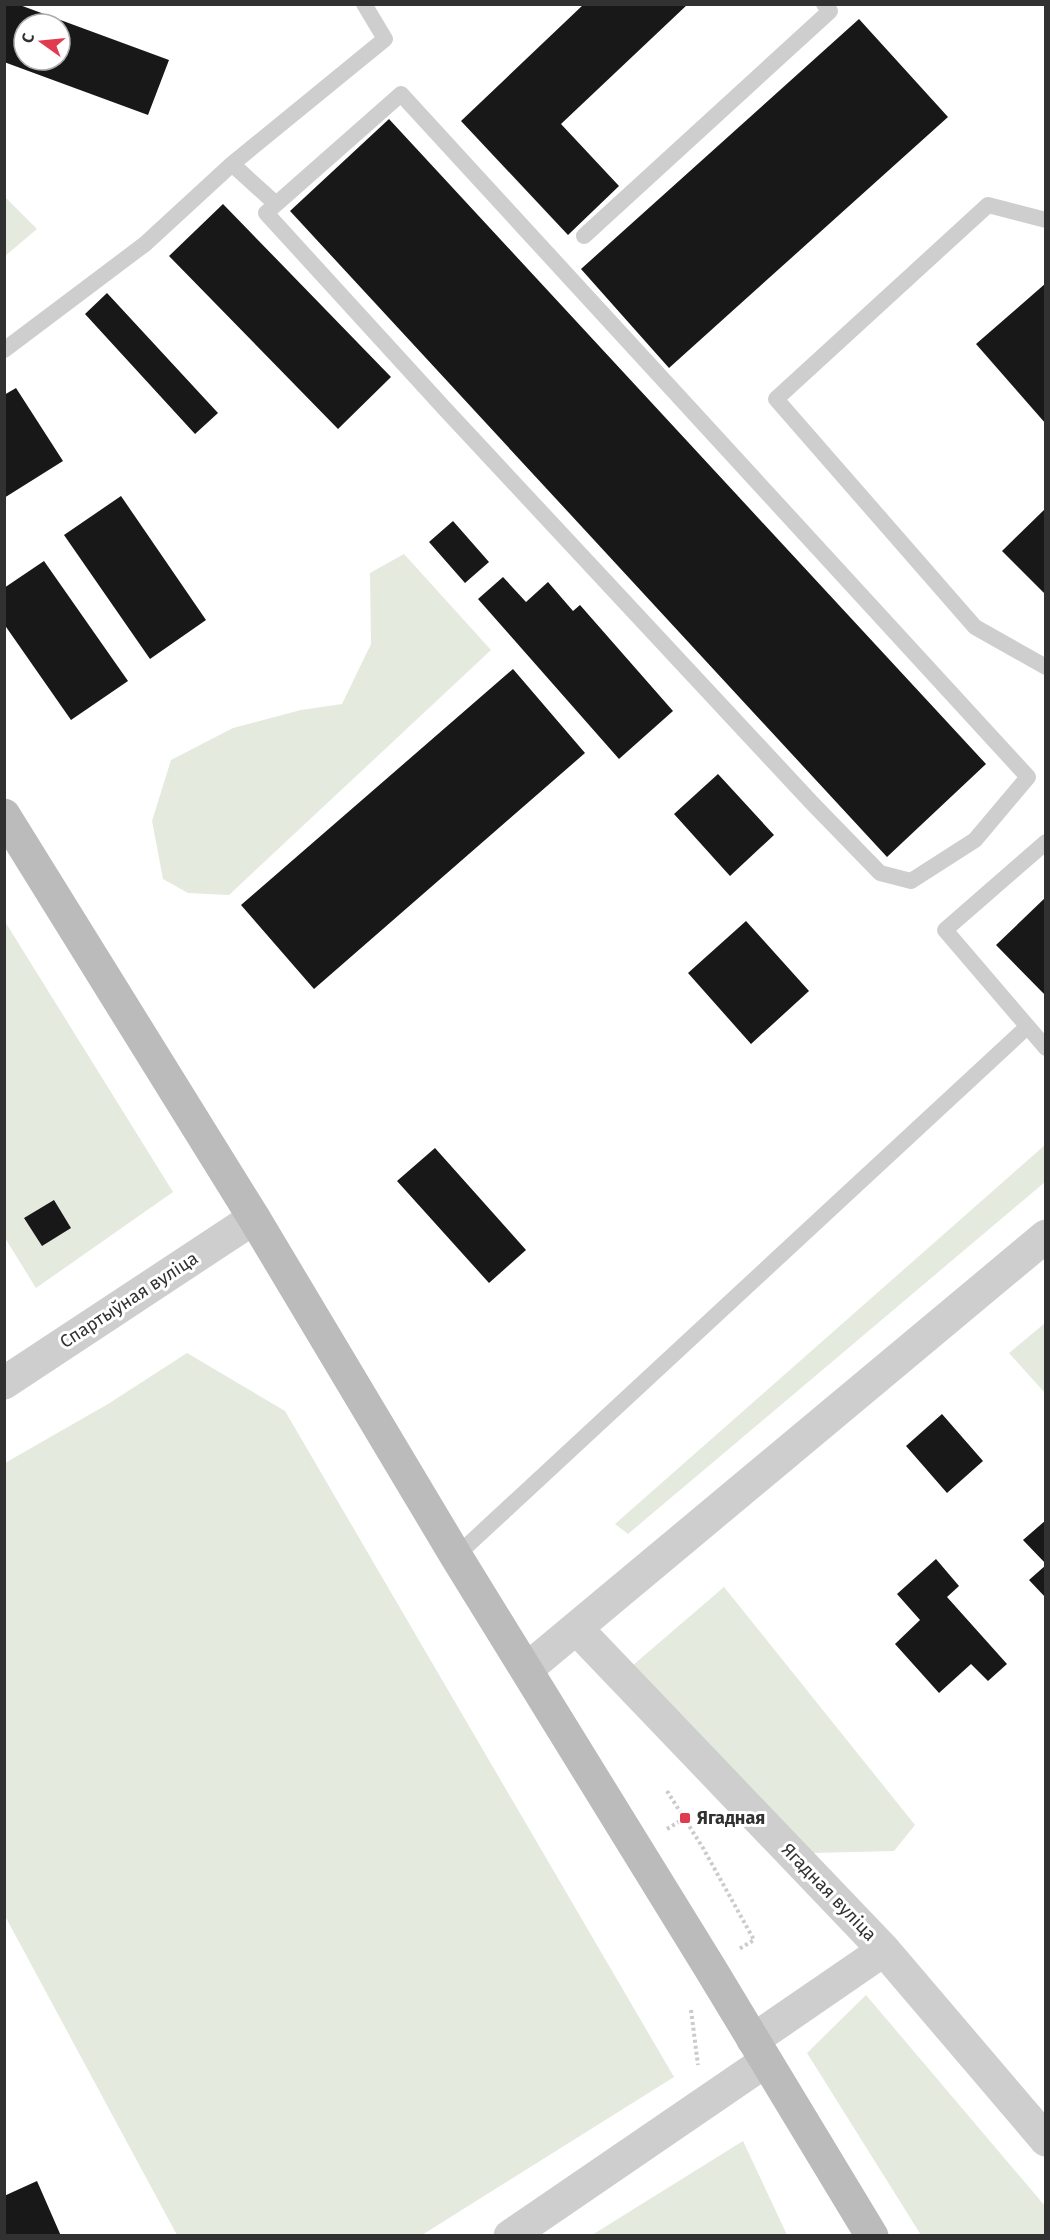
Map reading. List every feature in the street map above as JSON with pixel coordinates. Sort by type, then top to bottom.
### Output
[{"type":"main road","points":[[4,815],[254,1218],[456,1556],[872,2235]]},
{"type":"street","name":"Спартыўная вуліца","points":[[4,1383],[254,1218]]},
{"type":"street","points":[[527,1669],[1046,1236]]},
{"type":"street","name":"Ягадная вуліца","points":[[576,1628],[884,1950],[1046,2140]]},
{"type":"street","points":[[510,2235],[703,2104],[760,2050],[884,1950]]},
{"type":"lane","points":[[4,350],[145,244],[232,164],[385,39],[364,4]]},
{"type":"lane","points":[[584,236],[830,11],[824,4]]},
{"type":"lane","points":[[401,94],[1028,777],[975,840],[911,882],[880,873],[445,410],[266,213],[276,204],[401,94]]},
{"type":"lane","points":[[232,164],[276,204]]},
{"type":"lane","points":[[1046,220],[988,205],[776,399],[975,627],[1046,667]]},
{"type":"lane","points":[[1046,842],[945,930],[1046,1048]]},
{"type":"lane","points":[[456,1556],[1027,1027]]},
{"type":"path","points":[[667,1791],[703,1848],[754,1940],[730,1955]]},
{"type":"path","points":[[690,2003],[703,2104]]},
{"type":"shaded area","points":[[5,197],[37,229],[4,256]]},
{"type":"shaded area","points":[[404,554],[491,650],[229,895],[188,893],[163,879],[152,821],[171,760],[233,728],[301,710],[342,704],[371,644],[370,573]]},
{"type":"shaded area","points":[[4,920],[173,1192],[36,1288],[5,1238]]},
{"type":"shaded area","points":[[1045,1145],[1045,1182],[628,1534],[615,1524]]},
{"type":"shaded area","points":[[1045,1323],[1045,1393],[1009,1353]]},
{"type":"shaded area","points":[[187,1353],[285,1411],[674,2077],[422,2235],[177,2235],[5,1916],[5,1463],[108,1404]]},
{"type":"shaded area","points":[[724,1587],[915,1825],[894,1851],[811,1853],[632,1666]]},
{"type":"shaded area","points":[[866,1995],[1045,2206],[1045,2235],[921,2235],[807,2053]]},
{"type":"shaded area","points":[[743,2141],[787,2235],[592,2235]]},
{"type":"building","points":[[4,4],[17,4],[39,12],[12,12],[12,65],[4,62]]},
{"type":"building","points":[[584,4],[688,4],[561,124],[619,186],[568,235],[461,121]]},
{"type":"building","points":[[859,19],[948,117],[669,368],[581,269]]},
{"type":"building","points":[[72,24],[169,60],[148,115],[31,72],[72,72]]},
{"type":"building","points":[[389,119],[986,764],[887,857],[290,211]]},
{"type":"building","points":[[223,204],[391,377],[338,429],[169,256]]},
{"type":"building","points":[[1046,283],[1046,424],[976,344]]},
{"type":"building","points":[[107,293],[218,413],[195,434],[85,314]]},
{"type":"building","points":[[16,388],[63,461],[4,498],[4,395]]},
{"type":"building","points":[[121,496],[206,620],[150,659],[64,535]]},
{"type":"building","points":[[1046,508],[1046,595],[1002,551]]},
{"type":"building","points":[[453,521],[489,562],[465,583],[429,542]]},
{"type":"building","points":[[44,561],[128,681],[71,720],[4,624],[4,588]]},
{"type":"building","points":[[503,577],[526,602],[548,582],[573,611],[580,605],[673,711],[619,759],[478,599]]},
{"type":"building","points":[[513,669],[585,753],[314,989],[241,905]]},
{"type":"building","points":[[718,774],[774,835],[730,876],[674,814]]},
{"type":"building","points":[[1046,897],[1046,996],[996,945]]},
{"type":"building","points":[[746,921],[809,991],[751,1044],[688,973]]},
{"type":"building","points":[[435,1148],[526,1250],[489,1283],[397,1181]]},
{"type":"building","points":[[54,1200],[71,1228],[42,1246],[24,1218]]},
{"type":"building","points":[[942,1414],[983,1461],[947,1493],[906,1446]]},
{"type":"building","points":[[1046,1520],[1046,1564],[1023,1540]]},
{"type":"building","points":[[936,1559],[959,1586],[947,1597],[1007,1664],[988,1681],[971,1664],[939,1693],[895,1644],[920,1620],[897,1594]]},
{"type":"building","points":[[1046,1565],[1046,1598],[1029,1580]]},
{"type":"building","points":[[37,2181],[61,2236],[4,2236],[4,2196]]},
{"type":"place","name":"Ягадная","points":[[685,1818]]}]
